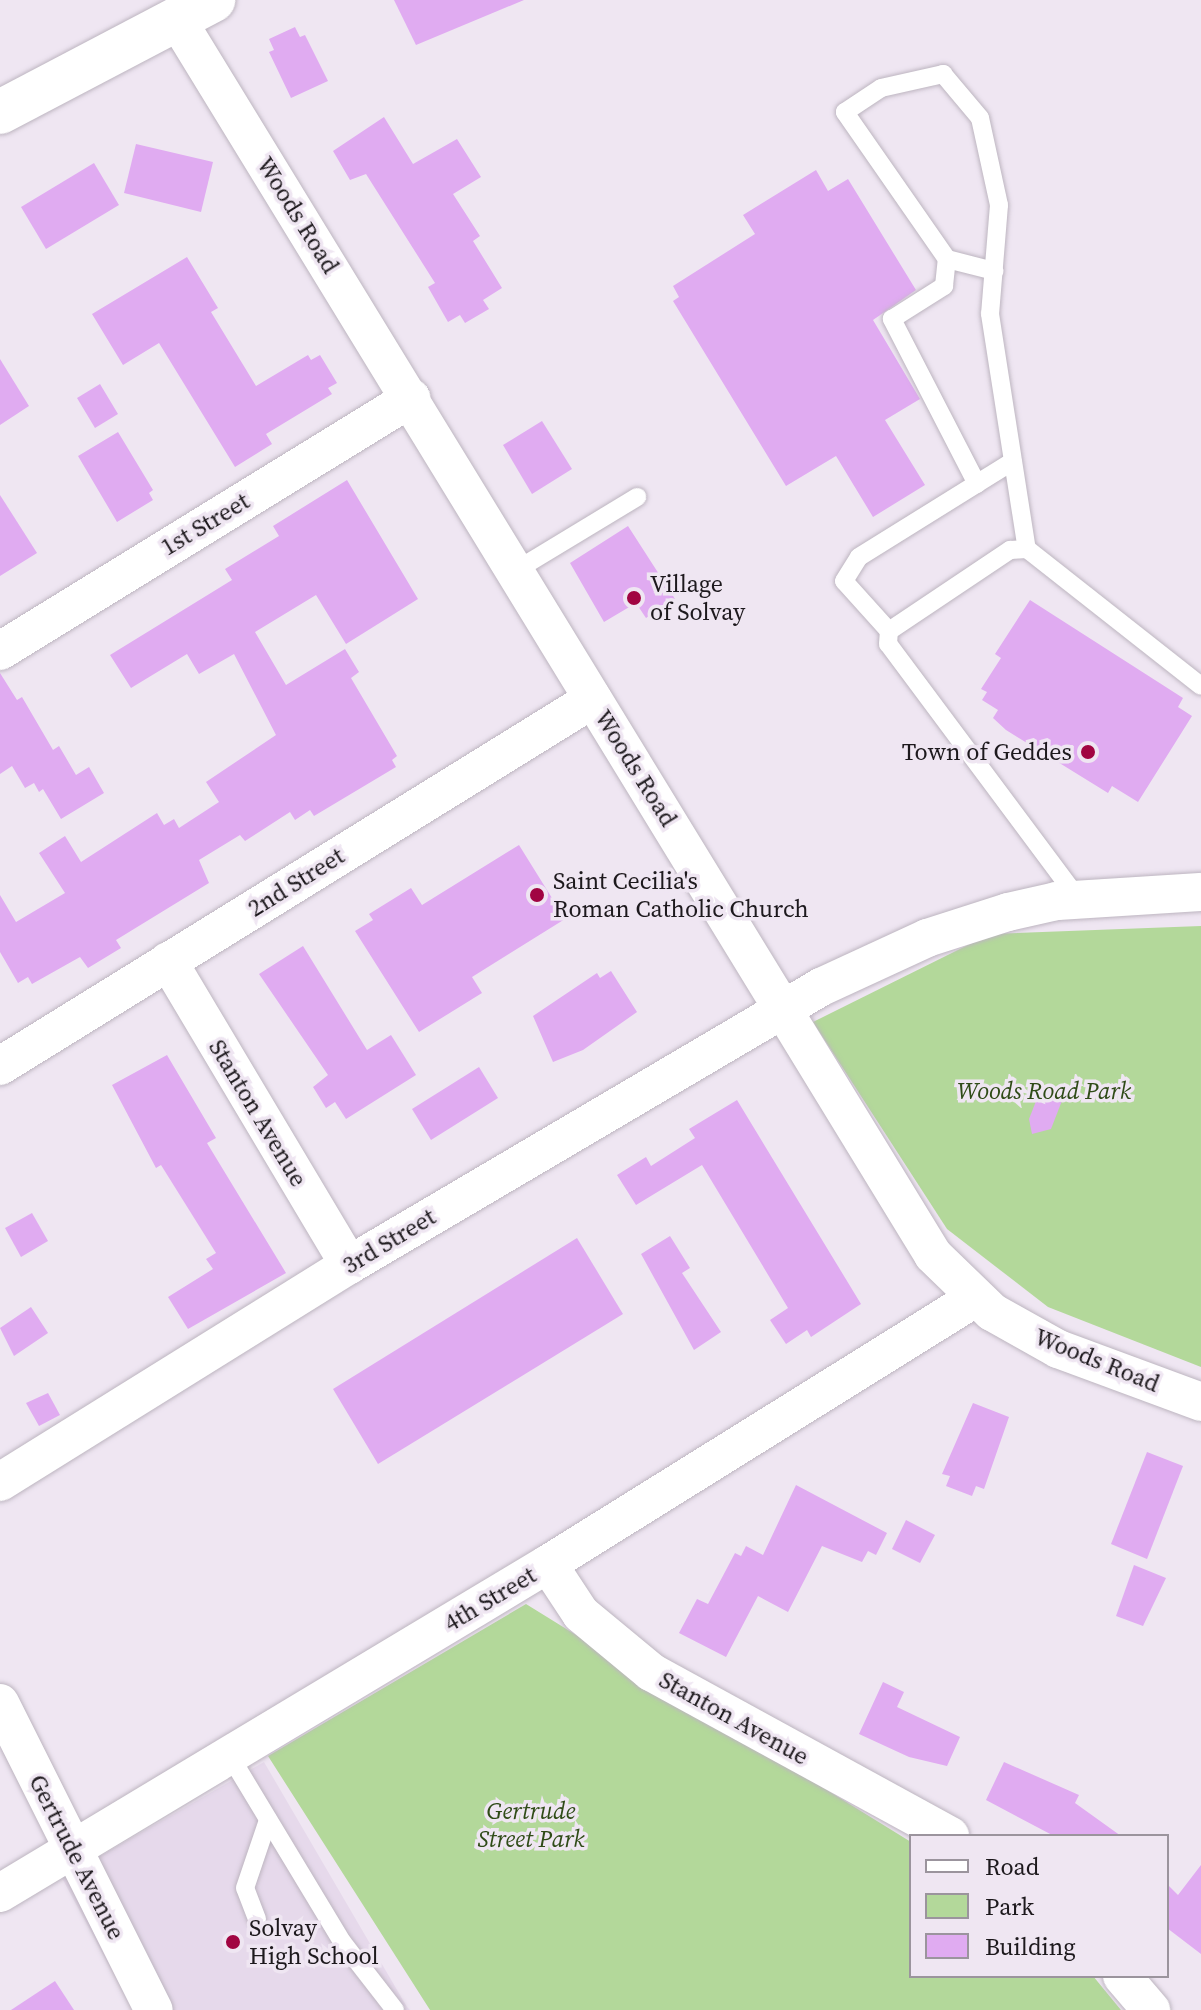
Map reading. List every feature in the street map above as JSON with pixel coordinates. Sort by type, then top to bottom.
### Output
[{"type":"main road","points":[[0,112],[194,9]]},
{"type":"street","name":"Woods Road","points":[[194,9],[411,398],[933,1255],[975,1298],[1058,1349],[1201,1402]]},
{"type":"street","name":"1st Street","points":[[0,651],[411,398]]},
{"type":"street","name":"2nd Street","points":[[0,1066],[593,699]]},
{"type":"street","name":"3rd Street","points":[[0,1482],[349,1265],[821,987],[927,938],[1008,912],[1079,900],[1199,889]]},
{"type":"street","name":"Stanton Avenue","points":[[168,961],[349,1265]]},
{"type":"street","name":"4th Street","points":[[0,1893],[548,1564],[975,1298]]},
{"type":"street","name":"Stanton Avenue","points":[[548,1564],[581,1614],[651,1672],[946,1834]]},
{"type":"street","name":"Gertrude Avenue","points":[[0,1703],[154,2010]]},
{"type":"street","points":[[1124,1978],[1151,2010]]},
{"type":"lane","points":[[994,271],[947,259],[845,112],[881,88],[943,74],[980,118],[999,205],[994,271],[990,314],[1027,549]]},
{"type":"lane","points":[[947,259],[944,286],[892,319],[977,484]]},
{"type":"lane","points":[[1013,461],[859,557],[844,581],[889,631],[888,644],[1079,900]]},
{"type":"lane","points":[[515,571],[637,497]]},
{"type":"lane","points":[[889,631],[1010,550],[1027,549],[1201,686]]},
{"type":"lane","points":[[230,1756],[343,1943],[395,2010]]},
{"type":"lane","points":[[257,1919],[245,1888],[268,1820]]},
{"type":"shaded area","name":"Solvay High School","points":[[264,1762],[410,2010],[133,2010],[62,1878]]},
{"type":"green space","name":"Woods Road Park","points":[[1201,926],[1201,1367],[1048,1307],[947,1229],[813,1022],[990,934]]},
{"type":"green space","name":"Gertrude Street Park","points":[[526,1604],[909,1841],[909,1978],[1095,1978],[1121,2010],[430,2010],[268,1756]]},
{"type":"building","points":[[394,0],[524,0],[416,45]]},
{"type":"building","points":[[295,27],[300,37],[305,35],[328,81],[291,98],[269,52],[274,50],[269,39]]},
{"type":"building","points":[[384,117],[413,164],[457,139],[481,177],[453,194],[480,236],[473,241],[502,288],[483,300],[489,309],[465,323],[460,315],[448,322],[428,287],[435,283],[366,174],[350,180],[333,151]]},
{"type":"building","points":[[136,144],[213,162],[201,212],[124,193]]},
{"type":"building","points":[[94,163],[119,205],[46,249],[21,207]]},
{"type":"building","points":[[816,170],[828,191],[848,179],[916,290],[873,320],[920,399],[885,420],[925,485],[873,517],[836,456],[786,486],[673,301],[679,297],[673,286],[755,234],[743,215]]},
{"type":"building","points":[[187,257],[218,308],[211,312],[256,386],[308,355],[311,360],[320,355],[337,383],[328,388],[332,394],[266,434],[272,444],[235,467],[159,343],[123,365],[92,314]]},
{"type":"building","points":[[0,359],[29,406],[0,425]]},
{"type":"building","points":[[100,384],[118,414],[95,428],[77,398]]},
{"type":"building","points":[[542,421],[572,469],[532,494],[503,445]]},
{"type":"building","points":[[118,432],[153,490],[149,493],[153,500],[117,522],[78,456]]},
{"type":"building","points":[[347,480],[418,599],[346,644],[316,595],[255,632],[286,685],[345,649],[359,672],[351,678],[397,756],[392,760],[396,767],[314,816],[310,810],[295,820],[290,812],[245,841],[240,835],[199,860],[209,883],[116,940],[121,948],[88,968],[80,957],[32,984],[28,977],[18,983],[0,952],[0,895],[16,922],[65,893],[39,853],[65,836],[81,862],[157,813],[164,825],[174,819],[179,828],[219,802],[206,782],[276,735],[234,654],[199,674],[187,654],[131,688],[110,655],[232,580],[225,569],[279,536],[273,526]]},
{"type":"building","points":[[0,495],[37,553],[0,576]]},
{"type":"building","points":[[628,526],[675,599],[646,618],[636,603],[604,622],[570,563]]},
{"type":"building","points":[[1030,600],[1183,698],[1178,707],[1192,716],[1138,802],[1112,786],[1108,793],[1006,730],[993,718],[998,710],[982,700],[987,692],[981,689],[1001,658],[995,654]]},
{"type":"building","points":[[0,673],[17,700],[22,697],[53,750],[59,746],[76,775],[89,767],[104,793],[61,819],[43,789],[39,792],[34,783],[25,788],[12,766],[0,774]]},
{"type":"building","points":[[519,845],[565,919],[472,977],[482,993],[419,1032],[355,931],[373,920],[369,914],[411,888],[422,905]]},
{"type":"building","points":[[303,946],[367,1050],[391,1035],[416,1075],[346,1119],[335,1102],[326,1108],[313,1087],[328,1075],[259,974]]},
{"type":"building","points":[[611,971],[637,1012],[583,1050],[553,1062],[533,1016],[597,973],[600,978]]},
{"type":"building","points":[[167,1055],[216,1138],[207,1143],[286,1273],[188,1329],[168,1297],[213,1269],[206,1259],[216,1253],[161,1165],[156,1168],[112,1085]]},
{"type":"building","points":[[479,1067],[498,1098],[431,1140],[412,1109]]},
{"type":"building","points":[[1049,1087],[1065,1093],[1051,1129],[1032,1134],[1029,1119],[1040,1091]]},
{"type":"building","points":[[737,1100],[861,1304],[811,1337],[807,1330],[786,1344],[770,1320],[788,1308],[702,1165],[636,1205],[617,1175],[646,1157],[651,1166],[695,1138],[689,1129]]},
{"type":"building","points":[[32,1213],[48,1241],[21,1257],[5,1228]]},
{"type":"building","points":[[670,1236],[690,1268],[682,1273],[721,1332],[694,1350],[641,1254]]},
{"type":"building","points":[[577,1238],[623,1314],[378,1464],[333,1389]]},
{"type":"building","points":[[31,1307],[48,1333],[14,1356],[0,1328]]},
{"type":"building","points":[[48,1393],[60,1415],[39,1426],[26,1403]]},
{"type":"building","points":[[973,1403],[1009,1417],[984,1489],[976,1486],[972,1496],[946,1486],[950,1476],[942,1474]]},
{"type":"building","points":[[1147,1452],[1183,1466],[1147,1559],[1111,1544]]},
{"type":"building","points":[[796,1485],[887,1533],[876,1555],[868,1551],[862,1562],[822,1546],[788,1612],[758,1596],[726,1657],[679,1633],[697,1599],[708,1604],[735,1553],[741,1556],[746,1546],[763,1555]]},
{"type":"building","points":[[906,1520],[935,1535],[920,1563],[892,1549]]},
{"type":"building","points":[[1134,1565],[1166,1578],[1143,1626],[1116,1616]]},
{"type":"building","points":[[883,1682],[904,1692],[897,1707],[960,1737],[947,1766],[909,1757],[859,1734]]},
{"type":"building","points":[[1004,1762],[1079,1795],[1075,1803],[1118,1834],[1050,1834],[986,1800]]},
{"type":"building","points":[[1201,1865],[1201,1954],[1169,1930],[1169,1886],[1178,1895]]},
{"type":"building","points":[[55,1981],[74,2010],[11,2010]]},
{"type":"place","name":"Village of Solvay","points":[[634,598]]},
{"type":"place","name":"Town of Geddes","points":[[1088,752]]},
{"type":"place","name":"Saint Cecilia's Roman Catholic Church","points":[[537,895]]},
{"type":"place","name":"Solvay High School","points":[[233,1942]]}]
